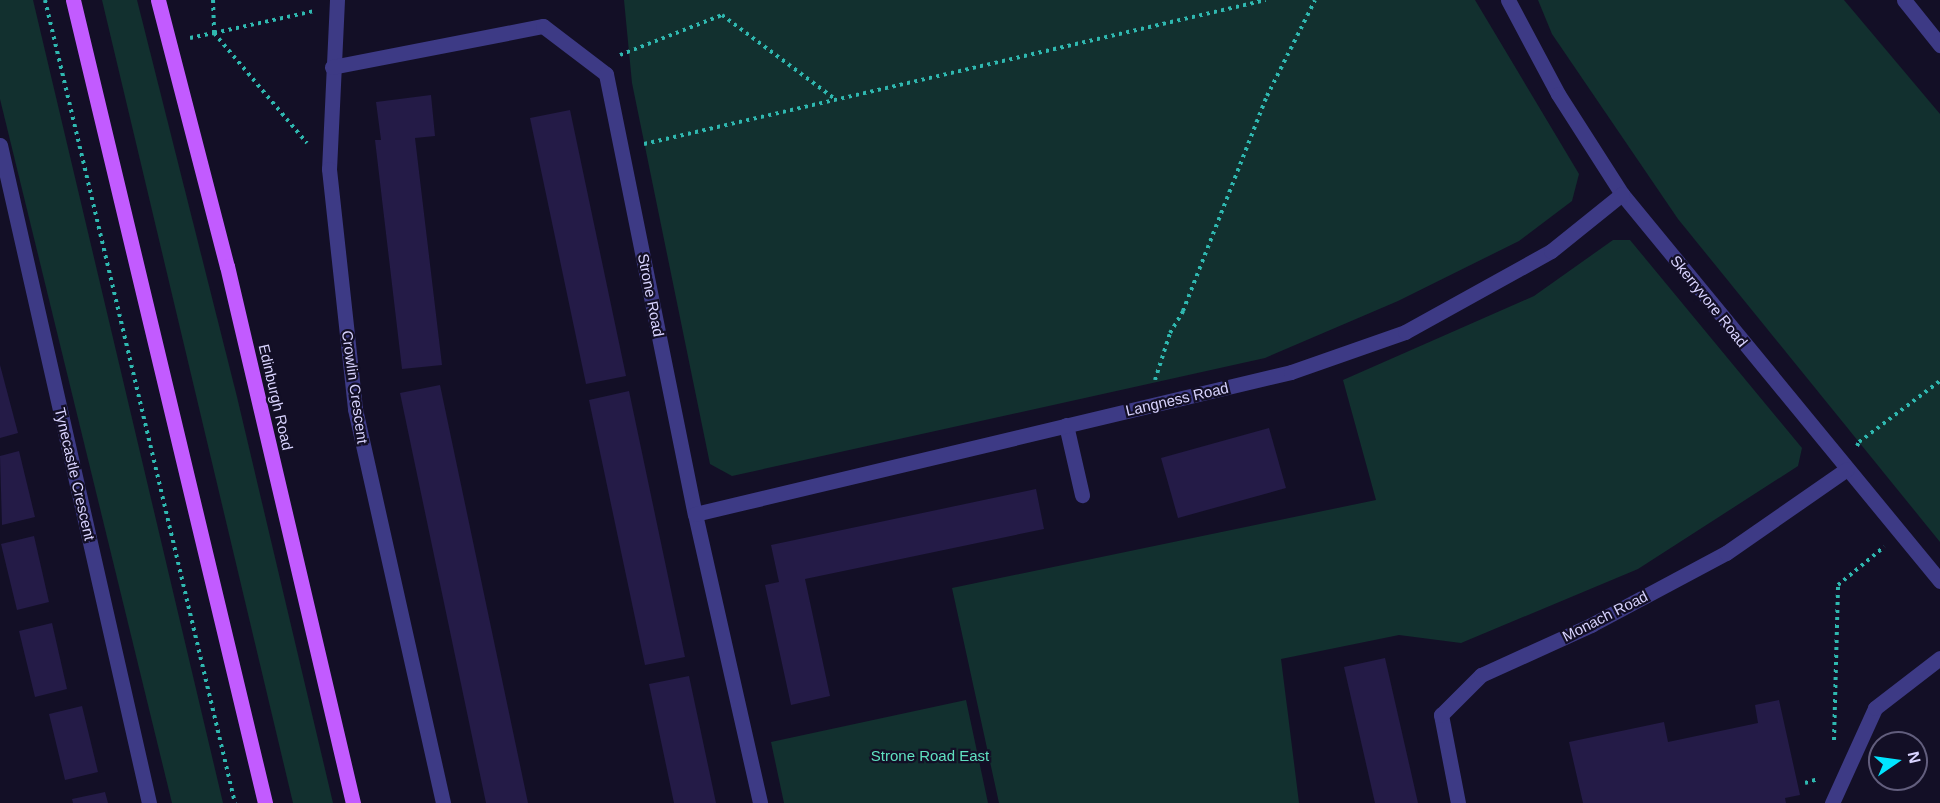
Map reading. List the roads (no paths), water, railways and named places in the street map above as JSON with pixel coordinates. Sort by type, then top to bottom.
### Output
[{"type":"main road","points":[[73,0],[265,803]]},
{"type":"main road","name":"Edinburgh Road","points":[[158,0],[230,277],[353,803]]},
{"type":"street","name":"Skerryvore Road","points":[[1508,0],[1558,94],[1622,194],[1940,581]]},
{"type":"street","points":[[1904,0],[1940,45]]},
{"type":"street","name":"Crowlin Crescent","points":[[337,3],[332,67],[329,169],[355,409],[443,803]]},
{"type":"street","name":"Strone Road","points":[[332,67],[543,27],[606,74],[695,514],[760,803]]},
{"type":"street","name":"Tynecastle Crescent","points":[[0,145],[149,803]]},
{"type":"street","name":"Langness Road","points":[[695,514],[1291,372],[1405,332],[1551,251],[1622,194]]},
{"type":"street","points":[[1066,425],[1082,495]]},
{"type":"street","name":"Monach Road","points":[[1458,803],[1441,715],[1481,675],[1591,625],[1726,553],[1847,469]]},
{"type":"street","points":[[1832,803],[1875,708],[1940,658]]},
{"type":"park label","name":"Strone Road East","points":[[930,756]]}]
